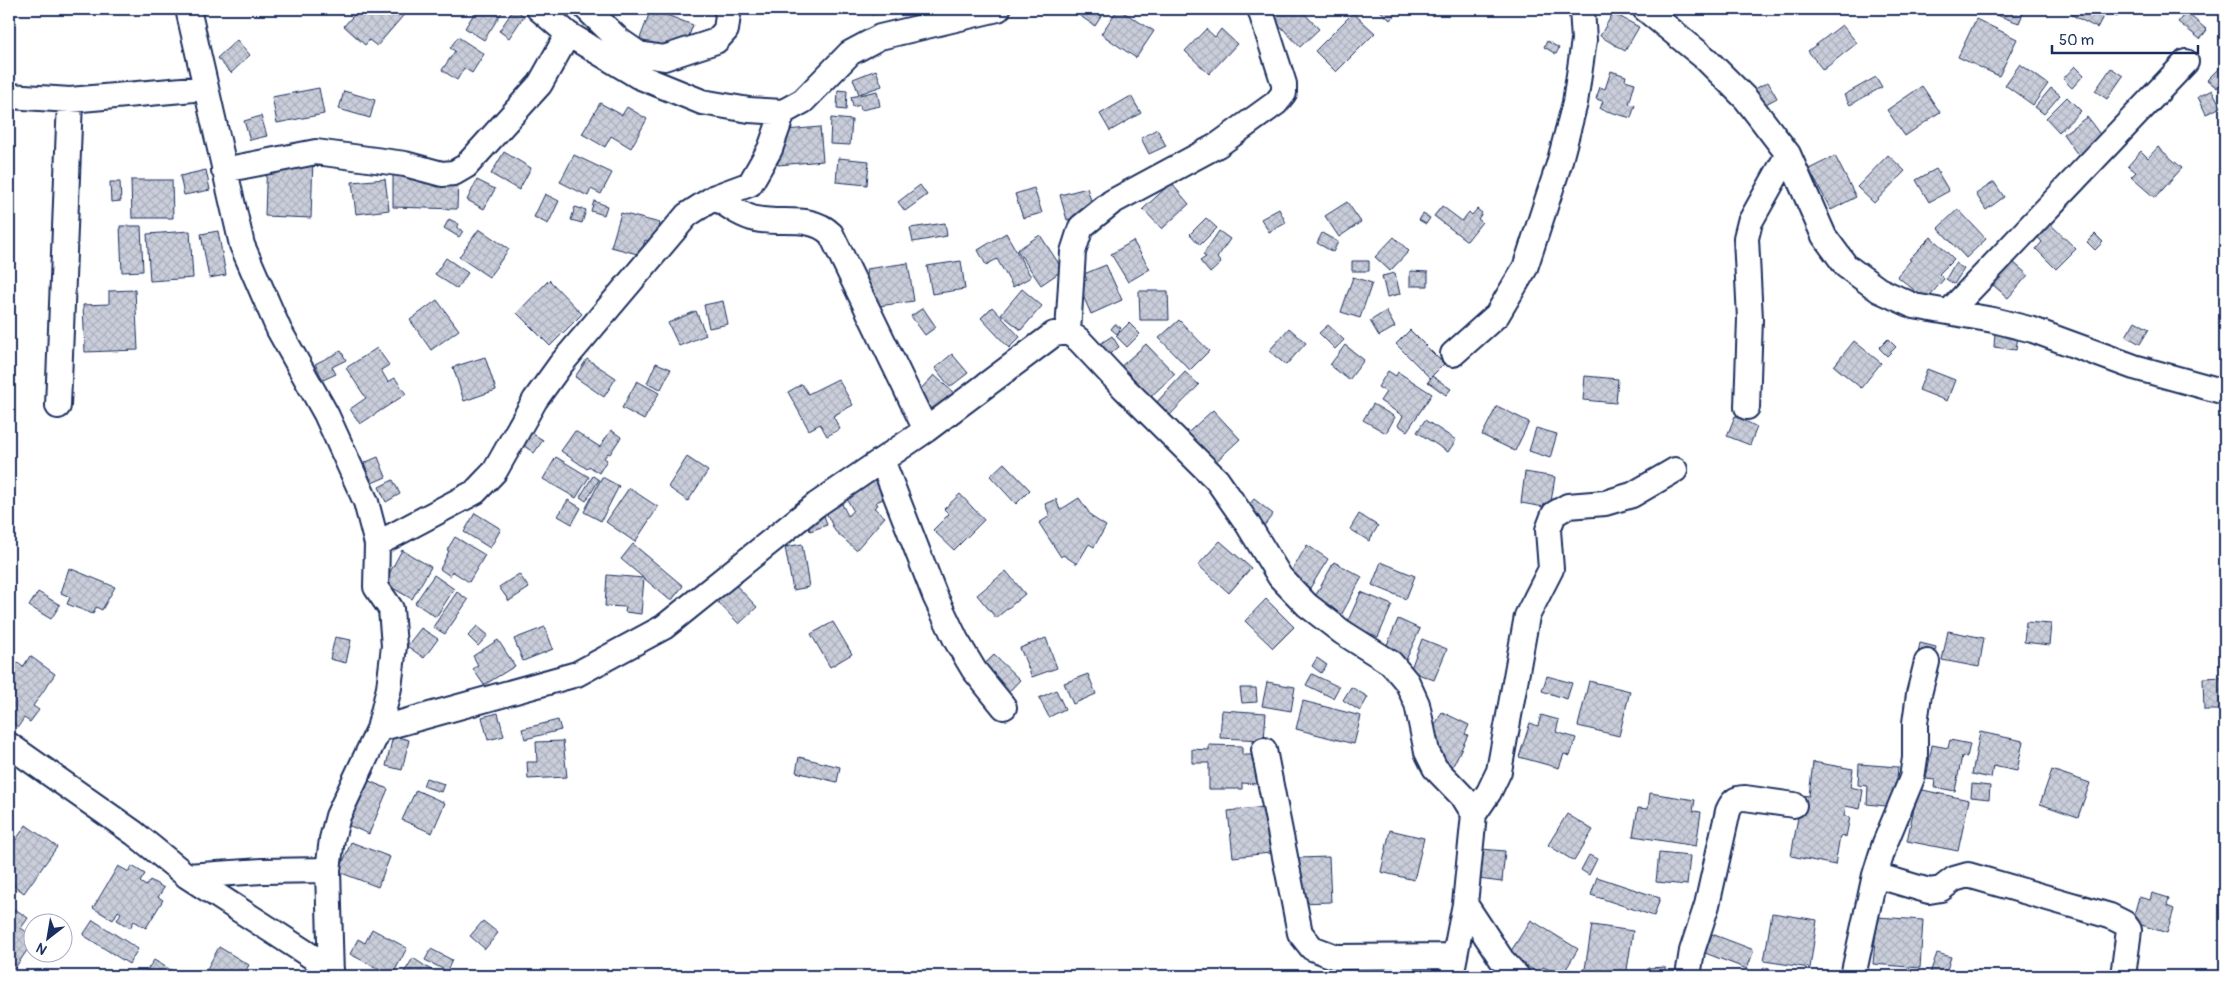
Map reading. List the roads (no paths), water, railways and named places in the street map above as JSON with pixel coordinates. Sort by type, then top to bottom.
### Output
[{"type":"street","points":[[188,9],[242,245],[279,330],[326,414],[366,502],[377,544],[376,587],[391,609],[394,646],[389,688],[379,729],[338,816],[332,839],[328,870],[331,973]]},
{"type":"street","points":[[539,9],[568,34],[638,76],[702,102],[749,110],[783,112],[803,101],[850,52],[880,37],[998,9]]},
{"type":"street","points":[[587,9],[620,41],[639,54],[664,58],[716,41],[726,30],[728,15],[726,9]]},
{"type":"street","points":[[1068,332],[1074,252],[1081,227],[1112,202],[1218,145],[1276,102],[1284,93],[1284,84],[1260,9]]},
{"type":"street","points":[[1453,354],[1497,315],[1526,268],[1559,164],[1575,103],[1584,40],[1582,9]]},
{"type":"street","points":[[1645,9],[1705,58],[1746,99],[1788,154],[1824,236],[1846,266],[1879,290],[1914,306],[2032,330],[2134,367],[2225,392]]},
{"type":"street","points":[[224,170],[316,152],[406,164],[442,174],[454,173],[466,166],[540,84],[568,34]]},
{"type":"street","points":[[1949,312],[2186,62]]},
{"type":"street","points":[[9,96],[70,100],[205,88]]},
{"type":"street","points":[[58,406],[70,100]]},
{"type":"street","points":[[377,544],[475,492],[495,472],[535,400],[561,364],[687,215],[715,197],[750,184],[770,149],[783,112]]},
{"type":"street","points":[[1747,407],[1750,319],[1746,238],[1750,222],[1788,154]]},
{"type":"street","points":[[715,197],[739,212],[755,219],[813,222],[823,226],[831,234],[926,430]]},
{"type":"street","points":[[379,729],[577,674],[664,627],[816,505],[926,430],[1054,334],[1068,332],[1080,340],[1124,388],[1217,480],[1248,523],[1280,577],[1307,605],[1342,632],[1391,663],[1407,682],[1417,704],[1428,752],[1435,768],[1464,798],[1474,814]]},
{"type":"street","points":[[882,460],[935,596],[956,640],[974,670],[1004,707]]},
{"type":"street","points":[[1264,750],[1300,933],[1312,948],[1336,957],[1452,966],[1465,904],[1474,814],[1489,792],[1499,771],[1527,616],[1551,569],[1548,530],[1554,514],[1568,506],[1605,503],[1632,494],[1676,470]]},
{"type":"street","points":[[1853,976],[1875,875],[1885,844],[1912,778],[1915,758],[1915,723],[1919,694],[1927,662]]},
{"type":"street","points":[[9,745],[134,833],[187,876],[331,973]]},
{"type":"street","points":[[1688,976],[1692,950],[1707,905],[1728,811],[1733,801],[1737,798],[1745,798],[1794,806]]},
{"type":"street","points":[[187,876],[262,871],[328,870]]},
{"type":"street","points":[[1875,875],[1928,891],[1941,889],[1954,879],[1968,875],[2110,916],[2124,923],[2129,930],[2122,976]]},
{"type":"street","points":[[1465,904],[1502,960],[1517,976]]}]
